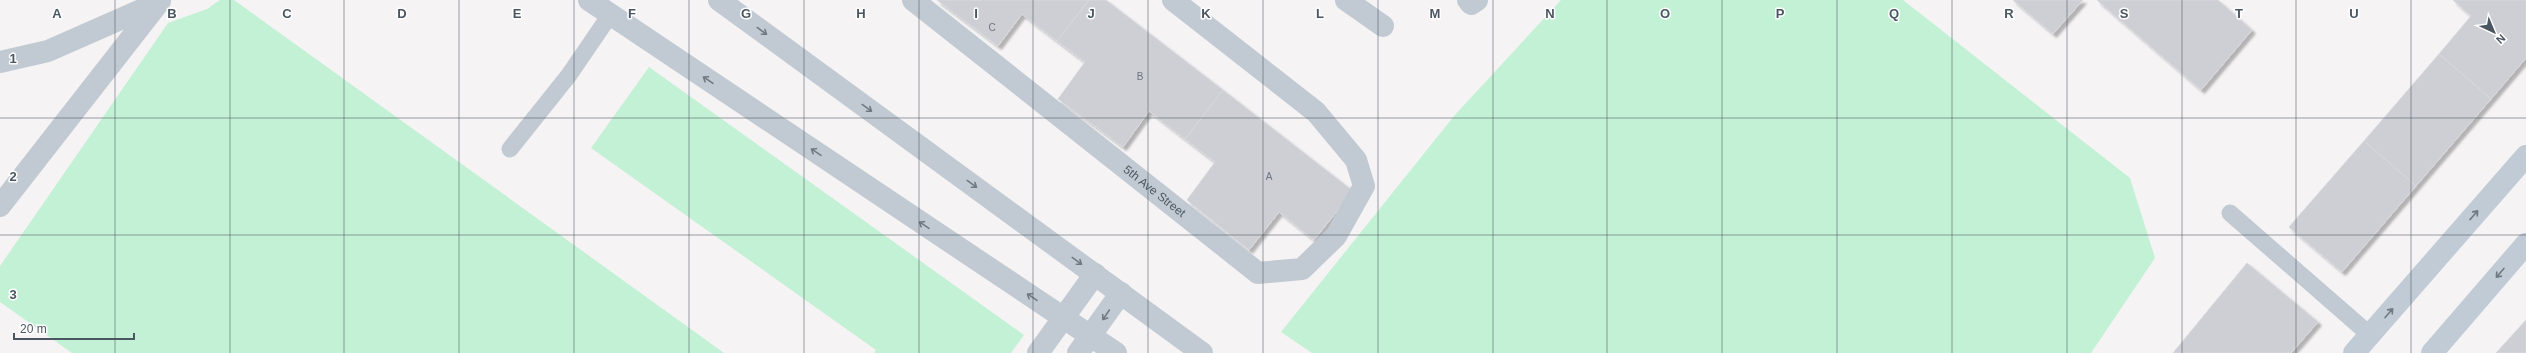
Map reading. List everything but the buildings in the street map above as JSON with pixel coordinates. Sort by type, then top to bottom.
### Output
[{"type":"street","points":[[0,62],[48,51],[161,0]]},
{"type":"street","points":[[0,206],[161,0]]},
{"type":"street","points":[[589,0],[614,8],[1064,318],[1085,345],[1116,353]]},
{"type":"street","points":[[719,0],[1202,353]]},
{"type":"street","name":"5th Ave Street","points":[[913,0],[1258,273],[1302,270],[1336,236],[1364,186],[1356,160],[1316,112],[1173,0]]},
{"type":"street","points":[[1346,0],[1383,26]]},
{"type":"street","points":[[2354,353],[2526,156]]},
{"type":"street","points":[[2432,353],[2526,244]]},
{"type":"street","points":[[1038,353],[1095,274]]},
{"type":"street","points":[[1085,345],[1121,293]]},
{"type":"lane","points":[[510,149],[570,75],[614,8]]},
{"type":"lane","points":[[2230,213],[2370,335]]},
{"type":"green space","points":[[220,0],[234,0],[724,353],[72,353],[0,302],[0,266],[168,23],[207,9]]},
{"type":"green space","points":[[1561,0],[1903,0],[2130,178],[2155,258],[2091,353],[1312,353],[1281,332],[1454,116]]},
{"type":"green space","points":[[649,67],[1024,335],[1011,353],[874,353],[876,350],[591,148]]}]
